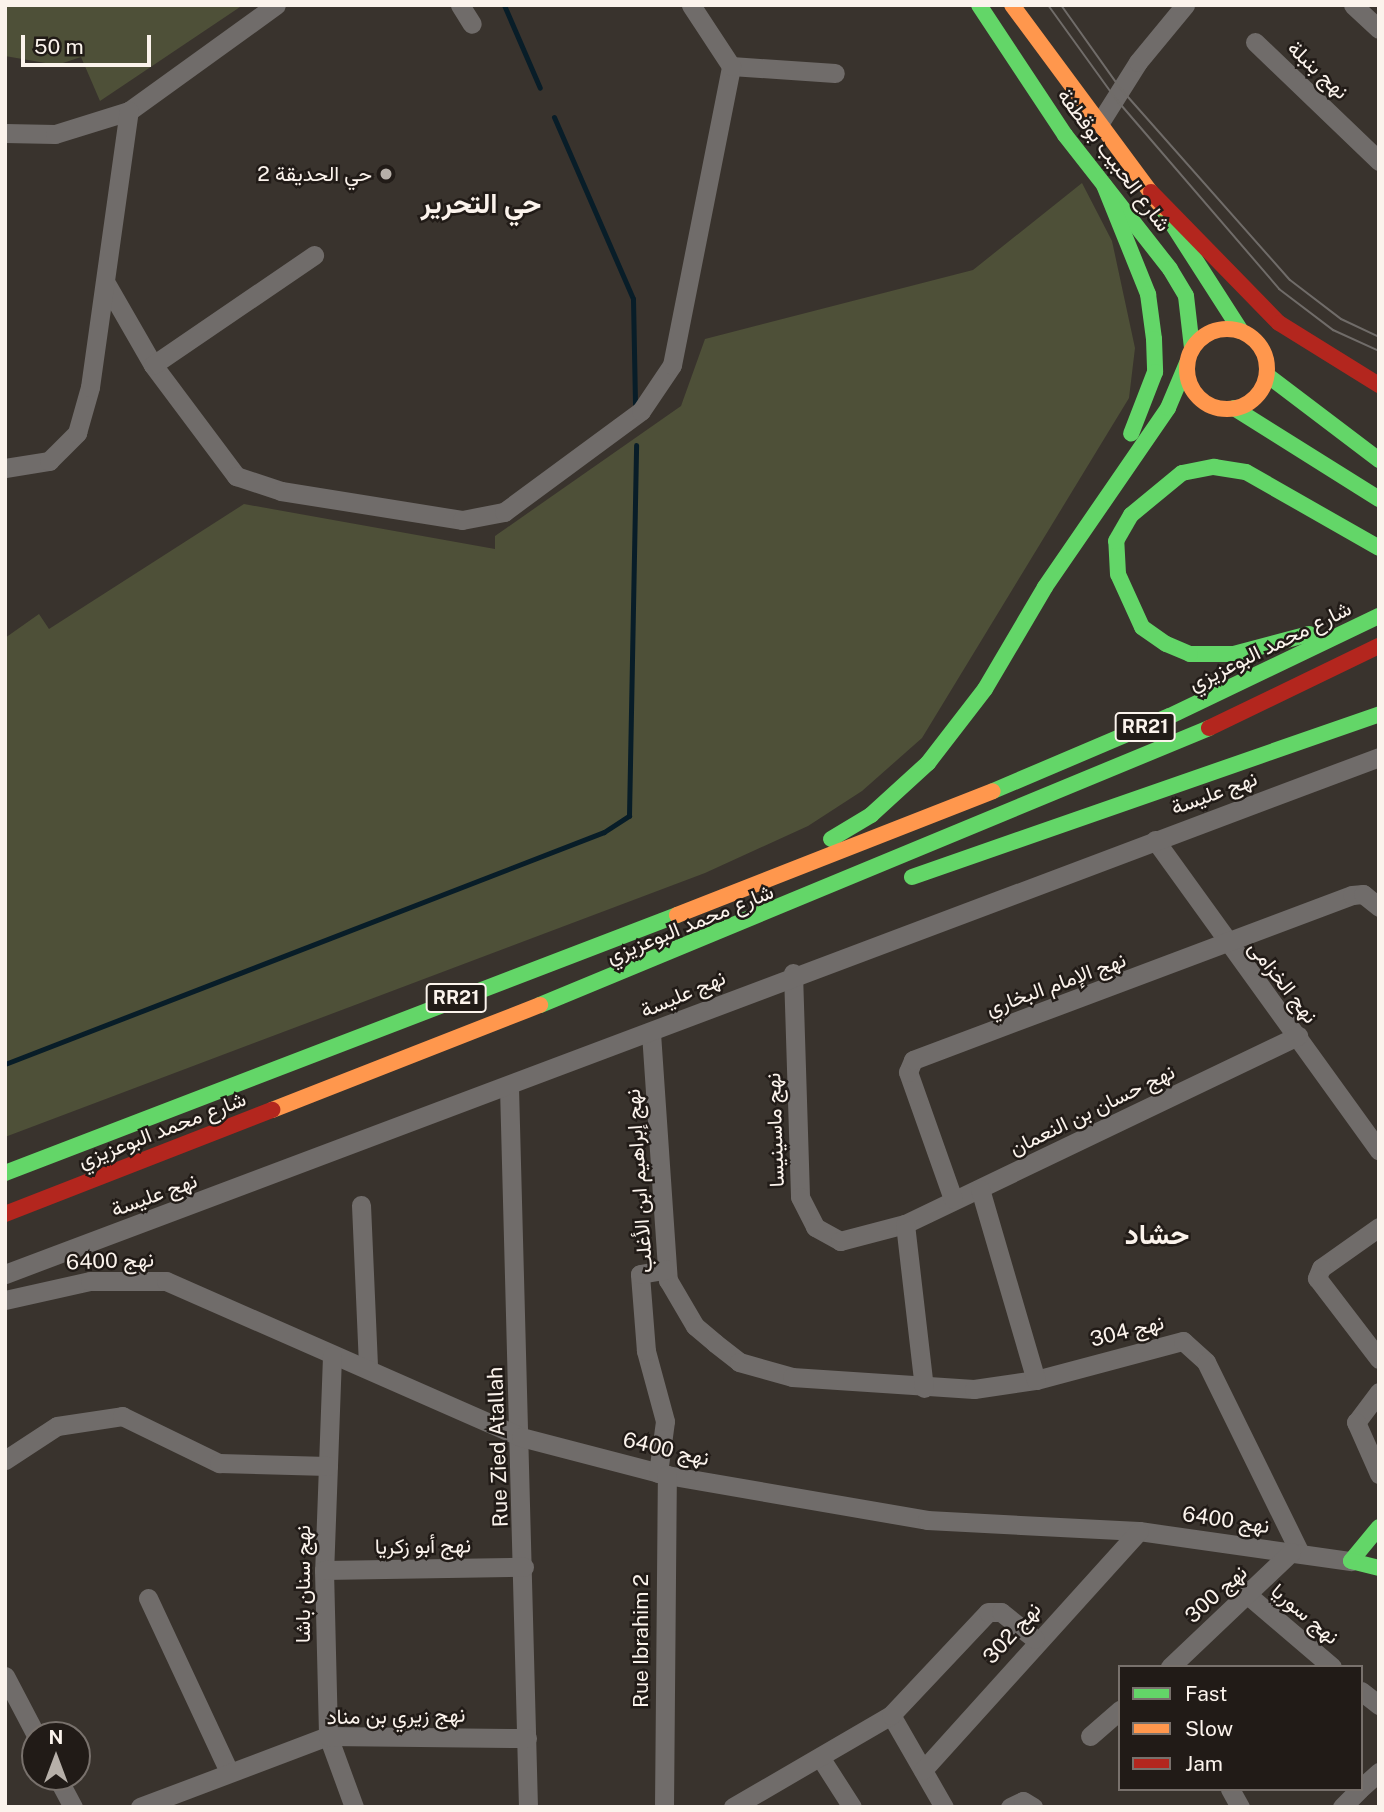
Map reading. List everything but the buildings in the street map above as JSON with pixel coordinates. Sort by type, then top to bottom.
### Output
[{"type":"main road","name":"شارع الحبيب بوقطفة","points":[[979,5],[1104,185],[1186,296],[1189,356]]},
{"type":"main road","name":"شارع الحبيب بوقطفة","points":[[1012,5],[1151,192],[1241,331]]},
{"type":"main road","points":[[1084,530],[1155,372],[1148,295],[1104,185]]},
{"type":"main road","points":[[1151,192],[1279,323],[1379,385]]},
{"type":"main road","points":[[742,888],[871,815],[928,763],[985,689],[1084,530],[1168,408],[1189,356],[1208,333],[1241,331],[1261,349],[1267,375],[1379,460]]},
{"type":"main road","points":[[1189,356],[1198,398],[1234,408],[1379,499]]},
{"type":"main road","points":[[1234,408],[1255,397],[1267,375]]},
{"type":"main road","points":[[1376,618],[1234,654],[1190,654],[1142,627],[1122,587],[1116,541],[1155,491],[1182,473],[1214,467],[1247,472],[1379,548]]},
{"type":"main road","name":"شارع محمد البوعزيزي","points":[[5,1173],[742,888],[907,827],[1170,716],[1376,618]]},
{"type":"main road","name":"شارع محمد البوعزيزي","points":[[5,1214],[751,923],[1240,715],[1379,646]]},
{"type":"main road","points":[[897,882],[1375,718]]},
{"type":"main road","points":[[751,923],[857,894]]},
{"type":"main road","points":[[1379,1527],[1351,1561],[1379,1568]]},
{"type":"street","points":[[5,133],[55,134],[129,111],[276,5]]},
{"type":"street","points":[[460,5],[472,24]]},
{"type":"street","points":[[107,285],[153,365],[236,475],[255,485],[461,520],[504,512],[641,411],[672,365],[731,66],[691,5]]},
{"type":"street","points":[[1099,124],[1138,62],[1185,5]]},
{"type":"street","points":[[1353,5],[1379,29]]},
{"type":"street","name":"نهج بنبلة","points":[[1255,42],[1379,162]]},
{"type":"street","points":[[731,66],[835,74]]},
{"type":"street","points":[[5,468],[49,461],[77,433],[107,285],[129,111]]},
{"type":"street","points":[[153,365],[314,255]]},
{"type":"street","name":"نهج عليسة","points":[[5,1274],[651,1033],[793,973],[1379,757]]},
{"type":"street","name":"نهج الخزامى","points":[[1155,840],[1226,946],[1298,1037],[1379,1151]]},
{"type":"street","name":"نهج الإمام البخاري","points":[[953,1199],[908,1072],[913,1059],[1226,946],[1352,895],[1363,894],[1379,907]]},
{"type":"street","name":"نهج ماسينيسا","points":[[793,973],[797,1164],[804,1214],[825,1236],[840,1241],[905,1224]]},
{"type":"street","name":"نهج إبراهيم ابن الأغلب","points":[[651,1033],[667,1269],[676,1300],[695,1326],[739,1362],[792,1377],[924,1388]]},
{"type":"street","name":"نهج حسان بن النعمان","points":[[905,1224],[1298,1037]]},
{"type":"street","name":"Rue Zied Atallah","points":[[509,1087],[521,1437],[528,1807]]},
{"type":"street","points":[[980,1189],[1036,1380]]},
{"type":"street","points":[[361,1205],[368,1368]]},
{"type":"street","points":[[905,1224],[924,1388]]},
{"type":"street","points":[[1379,1227],[1321,1268],[1317,1278],[1379,1359]]},
{"type":"street","name":"Rue Ibrahim 2","points":[[664,1807],[665,1421],[646,1351],[640,1274],[667,1269]]},
{"type":"street","name":"نهج 6400","points":[[6,1299],[90,1281],[166,1281],[521,1437],[663,1474],[927,1520],[1139,1531],[1351,1561]]},
{"type":"street","name":"نهج 304","points":[[924,1388],[1036,1380],[1168,1342],[1196,1349],[1296,1553]]},
{"type":"street","name":"نهج سنان باشا","points":[[332,1356],[324,1570],[328,1736],[354,1807]]},
{"type":"street","points":[[1379,1392],[1356,1422],[1379,1474]]},
{"type":"street","points":[[5,1460],[57,1426],[122,1416],[219,1463],[328,1466]]},
{"type":"street","name":"نهج 302","points":[[923,1770],[1035,1639],[1139,1531]]},
{"type":"street","name":"نهج 300","points":[[1172,1665],[1296,1553]]},
{"type":"street","name":"نهج أبو زكريا","points":[[324,1570],[524,1567]]},
{"type":"street","name":"نهج سوريا","points":[[1249,1596],[1330,1665]]},
{"type":"street","points":[[148,1598],[229,1772]]},
{"type":"street","points":[[733,1807],[891,1715],[988,1612],[1001,1612],[1035,1639]]},
{"type":"street","points":[[5,1676],[29,1721]]},
{"type":"street","points":[[1363,1692],[1379,1705]]},
{"type":"street","points":[[1090,1736],[1118,1712]]},
{"type":"street","points":[[891,1715],[944,1807]]},
{"type":"street","name":"نهج زيري بن مناد","points":[[140,1807],[328,1736],[527,1738]]},
{"type":"street","points":[[820,1757],[852,1807]]},
{"type":"street","points":[[1363,1787],[1379,1772]]},
{"type":"street","points":[[64,1791],[73,1807]]},
{"type":"street","points":[[1231,1791],[1240,1807]]},
{"type":"street","points":[[1342,1807],[1359,1791]]},
{"type":"street","points":[[1010,1807],[1023,1801],[1033,1807]]},
{"type":"green space","points":[[5,5],[243,5],[100,101],[81,57],[57,65],[5,56]]},
{"type":"green space","points":[[1082,183],[1112,241],[1135,348],[1129,398],[922,738],[862,791],[808,826],[705,873],[5,1137],[5,638],[39,614],[49,629],[244,504],[495,549],[495,536],[681,406],[705,339],[973,270]]},
{"type":"waterway","points":[[504,5],[540,88]]},
{"type":"waterway","points":[[554,117],[633,299],[635,404]]},
{"type":"waterway","points":[[5,1064],[604,832],[629,816],[636,445]]},
{"type":"tram line","points":[[1048,5],[1115,98],[1279,289],[1333,330],[1379,351]]},
{"type":"tram line","points":[[1061,5],[1120,88],[1290,280],[1341,319],[1379,337]]},
{"type":"traffic: fast","points":[[979,5],[1065,135],[1170,269],[1186,296],[1192,348]]},
{"type":"traffic: fast","points":[[1104,185],[1148,294],[1154,339],[1155,372],[1131,434]]},
{"type":"traffic: fast","points":[[1162,208],[1241,331]]},
{"type":"traffic: fast","points":[[831,839],[871,815],[928,763],[985,689],[1045,587],[1168,408],[1187,363]]},
{"type":"traffic: fast","points":[[1267,375],[1379,460]]},
{"type":"traffic: fast","points":[[1234,408],[1379,499]]},
{"type":"traffic: fast","points":[[1309,634],[1234,654],[1190,654],[1166,644],[1142,627],[1118,574],[1116,541],[1131,515],[1182,473],[1214,467],[1246,472],[1379,548]]},
{"type":"traffic: fast","points":[[993,791],[1170,716],[1379,616]]},
{"type":"traffic: fast","points":[[912,877],[1379,714]]},
{"type":"traffic: fast","points":[[540,1005],[1209,728]]},
{"type":"traffic: fast","points":[[5,1173],[677,915]]},
{"type":"traffic: fast","points":[[1379,1527],[1351,1561],[1379,1568]]},
{"type":"traffic: slow","points":[[1012,5],[1162,208]]},
{"type":"traffic: slow","points":[[1227,329],[1242,332],[1255,341],[1264,354],[1267,369],[1264,384],[1255,397],[1242,406],[1227,409],[1212,406],[1199,397],[1190,384],[1187,369],[1190,354],[1199,341],[1212,332],[1227,329]]},
{"type":"traffic: slow","points":[[677,915],[993,791]]},
{"type":"traffic: slow","points":[[272,1110],[540,1005]]},
{"type":"traffic: jam","points":[[1151,192],[1279,323],[1379,385]]},
{"type":"traffic: jam","points":[[1209,728],[1379,646]]},
{"type":"traffic: jam","points":[[5,1214],[272,1110]]},
{"type":"place","name":"حي الحديقة 2","points":[[386,174]]},
{"type":"district","name":"حي التحرير","points":[[481,203]]},
{"type":"district","name":"حشاد","points":[[1157,1234]]}]
